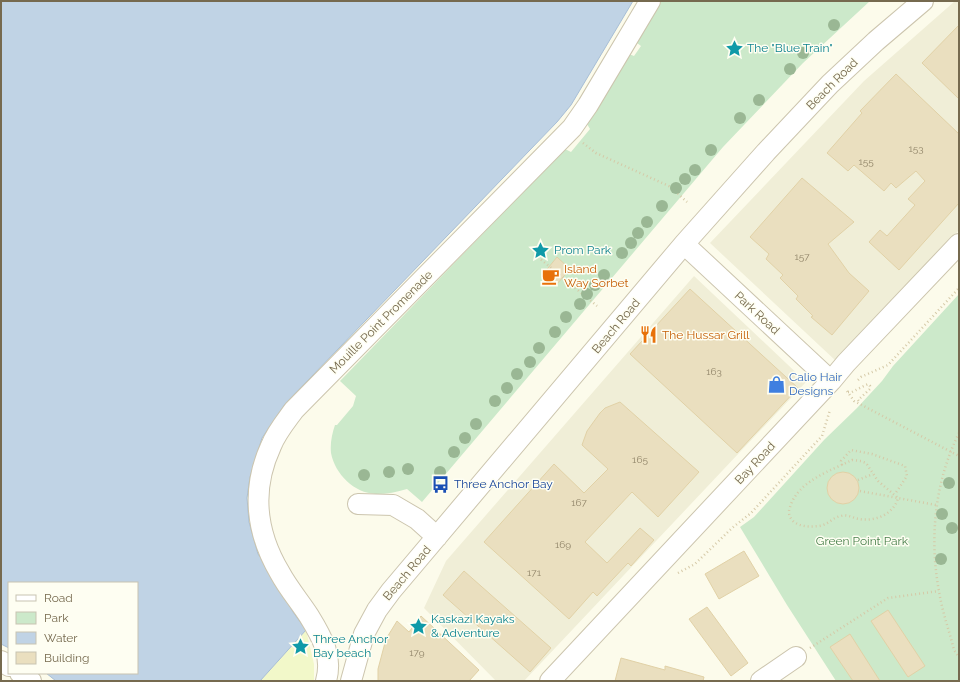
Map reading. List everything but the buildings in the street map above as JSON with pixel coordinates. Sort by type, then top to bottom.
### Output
[{"type":"street","name":"Mouille Point Promenade","points":[[326,681],[329,658],[323,641],[311,620],[280,574],[266,547],[259,522],[259,482],[271,444],[294,410],[569,131],[588,105],[650,1]]},
{"type":"street","name":"Beach Road","points":[[351,681],[364,634],[377,610],[391,591],[684,244],[766,152],[830,84],[876,41],[923,1]]},
{"type":"street","name":"Park Road","points":[[684,244],[837,389]]},
{"type":"street","name":"Bay Road","points":[[550,681],[837,389],[846,363],[959,244]]},
{"type":"street","points":[[358,504],[393,505],[417,519],[437,537]]},
{"type":"street","points":[[761,681],[796,657]]},
{"type":"street","points":[[21,674],[31,681]]},
{"type":"path","points":[[569,131],[596,153],[671,186],[687,202]]},
{"type":"path","points":[[538,257],[597,306]]},
{"type":"path","points":[[856,382],[861,376],[888,365],[959,288]]},
{"type":"path","points":[[837,389],[852,392],[868,384],[870,389],[858,400],[860,403]]},
{"type":"path","points":[[847,392],[852,387]]},
{"type":"path","points":[[847,392],[854,401],[860,403],[864,407],[959,456]]},
{"type":"path","points":[[673,578],[678,573],[695,564],[732,528],[751,513],[822,436],[829,412],[835,405]]},
{"type":"path","points":[[959,433],[950,451],[936,505],[934,550],[939,591],[954,650],[959,657]]},
{"type":"path","points":[[842,465],[841,461],[850,450],[872,454],[905,466],[907,476],[895,494]]},
{"type":"path","points":[[852,460],[866,463],[878,481],[898,498],[894,508],[874,519],[866,520],[842,515],[824,526],[810,527],[802,526],[790,518],[789,509],[794,497],[800,490],[824,473],[852,460]]},
{"type":"path","points":[[858,480],[873,474]]},
{"type":"path","points":[[860,491],[936,505]]},
{"type":"path","points":[[814,645],[888,598],[939,591]]},
{"type":"shaded area","points":[[955,1],[959,1],[959,230],[836,361],[710,243],[864,81]]},
{"type":"shaded area","points":[[694,276],[806,382],[524,681],[496,681],[424,608],[446,561]]},
{"type":"green space","points":[[661,1],[870,1],[803,63],[723,147],[422,502],[407,489],[392,493],[376,494],[368,493],[353,486],[341,475],[333,461],[331,453],[335,425],[337,425],[353,406],[356,396],[340,381],[565,149],[571,152],[590,129],[587,124],[629,54],[634,56],[641,46],[637,43]]},
{"type":"green space","name":"Green Point Park","points":[[959,294],[959,681],[836,681],[787,605],[740,527],[754,517],[824,440],[857,408]]},
{"type":"sand","name":"Three Anchor Bay beach","points":[[306,630],[314,664],[314,681],[260,681]]},
{"type":"water","points":[[1,1],[633,1],[571,105],[557,122],[285,404],[262,438],[250,477],[247,498],[249,522],[258,554],[278,582],[293,612],[306,630],[260,681],[56,681],[47,674],[138,674],[138,582],[8,582],[8,648],[1,644]]},
{"type":"place","name":"The \"Blue Train\"","points":[[734,48]]},
{"type":"place","name":"Prom Park","points":[[541,250]]},
{"type":"place","name":"Island Way Sorbet","points":[[551,276]]},
{"type":"place","name":"The Hussar Grill","points":[[649,335]]},
{"type":"place","name":"Calio Hair Designs","points":[[776,384]]},
{"type":"place","name":"Three Anchor Bay","points":[[441,484]]},
{"type":"place","name":"Kaskazi Kayaks & Adventure","points":[[418,626]]},
{"type":"place","name":"Three Anchor Bay beach","points":[[300,646]]}]
